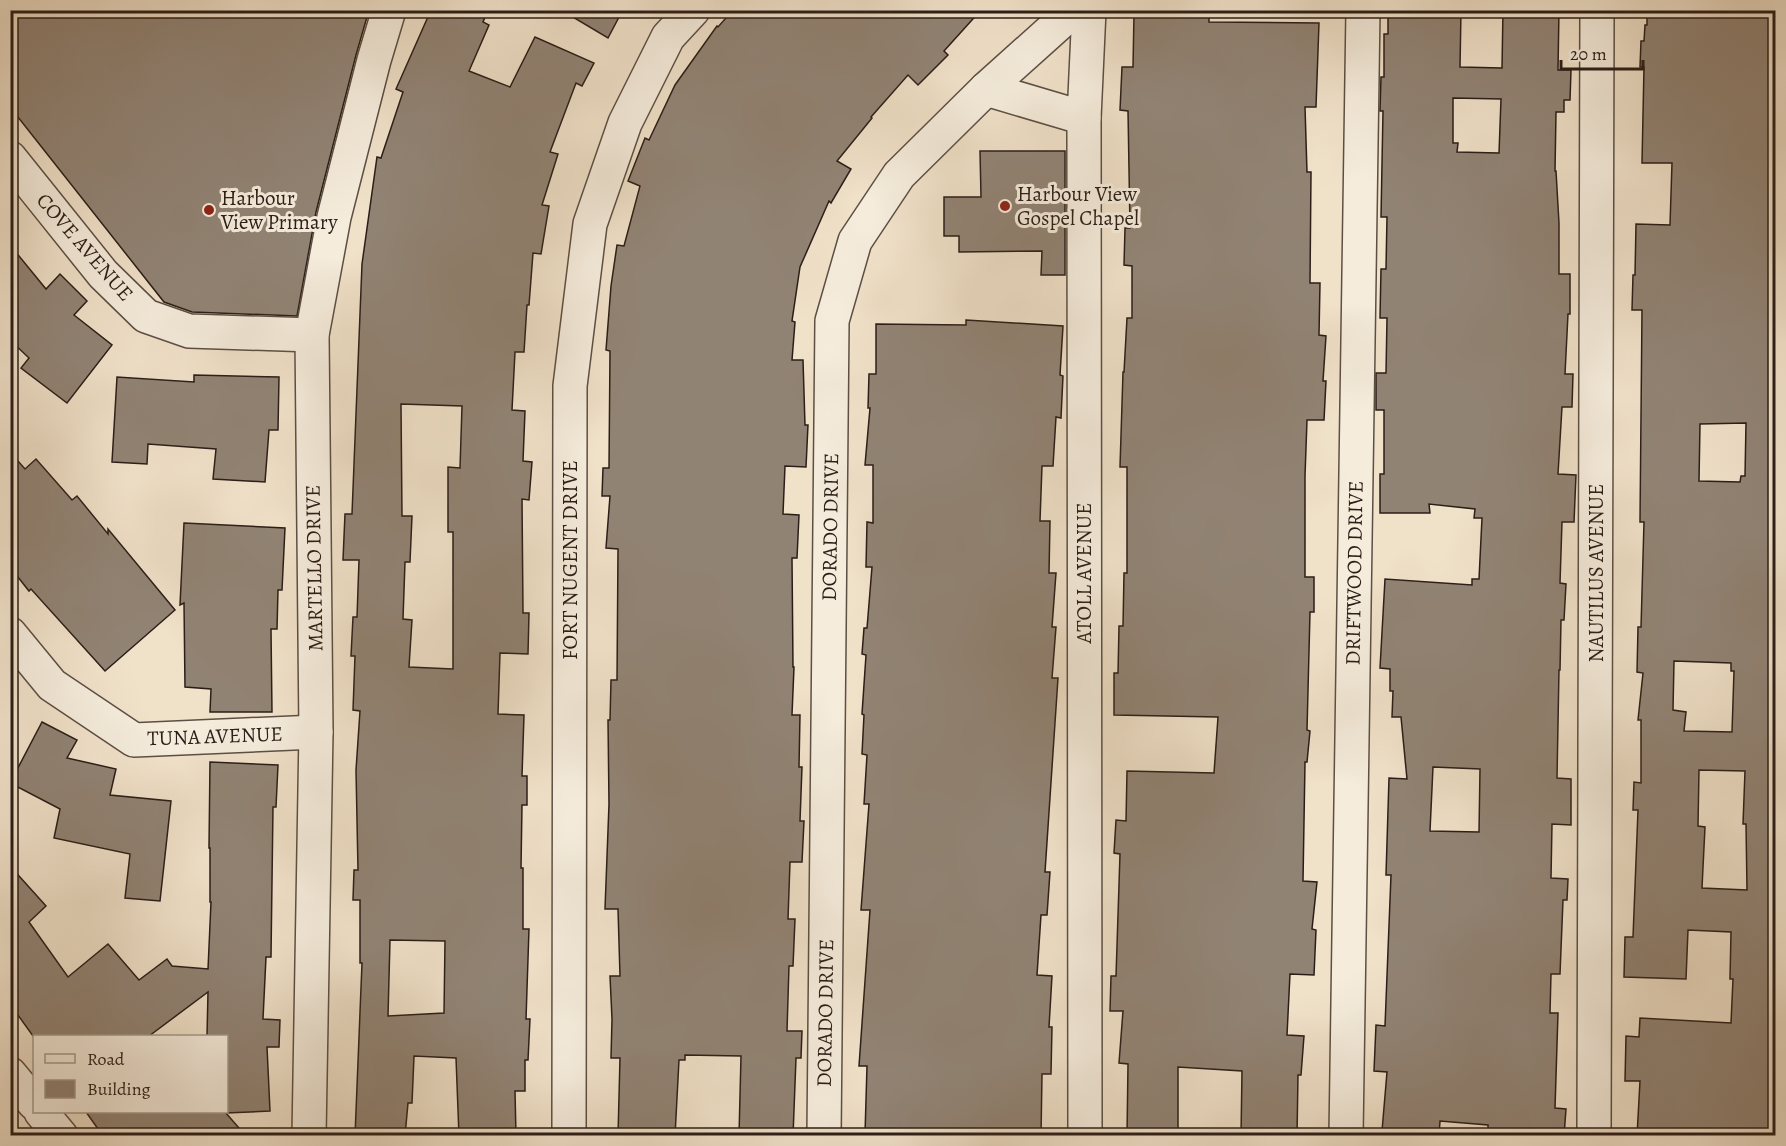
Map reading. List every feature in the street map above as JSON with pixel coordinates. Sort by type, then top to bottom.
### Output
[{"type":"street","name":"MARTELLO DRIVE","points":[[309,1136],[316,732],[312,335],[334,217],[389,10]]},
{"type":"street","name":"FORT NUGENT DRIVE","points":[[569,1136],[570,386],[590,224],[625,123],[668,37],[693,10]]},
{"type":"street","name":"DORADO DRIVE","points":[[824,1136],[831,321],[855,241],[899,175],[986,89],[1074,10]]},
{"type":"street","name":"ATOLL AVENUE","points":[[1085,1136],[1084,118],[1089,10]]},
{"type":"street","name":"DRIFTWOOD DRIVE","points":[[1346,1136],[1363,10]]},
{"type":"street","name":"NAUTILUS AVENUE","points":[[1594,1136],[1597,10]]},
{"type":"street","points":[[986,89],[1084,118]]},
{"type":"street","name":"COVE AVENUE","points":[[10,158],[103,274],[146,316],[189,331],[312,335]]},
{"type":"street","name":"TUNA AVENUE","points":[[10,634],[52,685],[134,740],[316,732]]},
{"type":"street","points":[[10,1074],[33,1102]]},
{"type":"street","points":[[42,1113],[62,1136]]},
{"type":"building","name":"Harbour View Primary","points":[[10,10],[369,10],[316,212],[297,316],[192,312],[164,302],[10,107]]},
{"type":"building","points":[[431,10],[488,10],[483,22],[489,25],[469,71],[510,87],[535,37],[594,63],[582,86],[576,83],[550,152],[558,154],[542,205],[549,206],[541,254],[533,253],[524,352],[515,352],[512,410],[525,411],[523,461],[532,462],[529,500],[522,499],[523,613],[529,613],[528,654],[500,653],[498,714],[524,715],[522,776],[527,776],[527,805],[522,805],[521,868],[523,868],[523,929],[529,929],[526,1019],[530,1019],[528,1060],[525,1060],[525,1091],[515,1091],[516,1136],[459,1136],[456,1058],[414,1056],[412,1103],[408,1103],[405,1136],[355,1136],[362,963],[360,963],[360,900],[353,900],[354,870],[358,870],[356,770],[360,711],[353,710],[355,656],[351,656],[353,617],[357,617],[359,560],[343,560],[345,514],[352,514],[362,264],[377,157],[381,158],[403,92],[396,89]],"holes":[[[401,404],[462,406],[460,468],[448,467],[448,532],[453,532],[453,669],[409,667],[412,620],[403,619],[405,562],[410,562],[412,516],[402,516]],[[390,940],[445,941],[444,1013],[388,1016]]]},
{"type":"building","points":[[561,10],[606,10],[619,17],[608,38]]},
{"type":"building","points":[[733,10],[981,10],[944,51],[948,55],[918,85],[908,75],[837,161],[851,169],[831,203],[829,201],[800,267],[792,321],[795,322],[792,360],[803,360],[805,425],[808,425],[806,467],[785,466],[783,514],[799,515],[797,558],[792,558],[794,667],[792,715],[800,715],[799,767],[802,767],[800,821],[804,821],[802,862],[790,862],[788,919],[795,919],[793,966],[789,966],[787,1031],[802,1031],[801,1058],[796,1058],[793,1136],[739,1136],[741,1056],[685,1055],[685,1060],[679,1060],[675,1136],[618,1136],[620,1058],[611,1058],[610,976],[620,976],[618,909],[605,909],[609,804],[608,720],[610,720],[611,680],[617,680],[618,549],[606,548],[610,496],[602,496],[603,468],[609,468],[610,351],[606,350],[611,286],[617,245],[624,246],[640,186],[628,181],[645,138],[649,140],[675,85],[717,26]]},
{"type":"building","points":[[1388,10],[1461,10],[1460,67],[1502,68],[1503,10],[1559,10],[1558,70],[1571,70],[1570,100],[1564,100],[1564,112],[1556,112],[1555,171],[1559,223],[1559,274],[1570,274],[1570,314],[1568,314],[1565,374],[1573,374],[1572,407],[1562,407],[1558,474],[1576,475],[1574,522],[1562,522],[1560,583],[1566,584],[1564,620],[1561,620],[1557,778],[1571,779],[1571,825],[1552,824],[1551,878],[1568,879],[1567,900],[1563,900],[1560,974],[1551,974],[1550,1013],[1558,1013],[1555,1108],[1566,1109],[1564,1136],[1488,1134],[1488,1125],[1440,1121],[1439,1136],[1382,1131],[1387,1072],[1374,1071],[1376,1025],[1385,1026],[1391,875],[1386,875],[1389,778],[1407,779],[1401,717],[1392,717],[1393,691],[1390,691],[1390,669],[1380,668],[1385,579],[1472,585],[1472,579],[1479,579],[1482,518],[1474,518],[1475,509],[1429,504],[1430,513],[1380,513],[1380,474],[1384,474],[1384,410],[1376,410],[1376,373],[1386,373],[1387,318],[1380,318],[1381,269],[1386,269],[1387,217],[1381,217],[1383,111],[1380,111],[1381,77],[1384,77],[1384,34],[1388,34]],"holes":[[[1453,98],[1501,99],[1499,153],[1457,152],[1458,143],[1453,143]],[[1433,767],[1480,769],[1479,832],[1430,831]]]},
{"type":"building","points":[[1647,10],[1776,10],[1776,1136],[1637,1136],[1640,1081],[1625,1081],[1626,1036],[1639,1037],[1640,1018],[1731,1023],[1733,979],[1730,979],[1731,932],[1688,930],[1686,979],[1624,977],[1625,937],[1633,937],[1638,810],[1633,810],[1634,782],[1641,783],[1641,720],[1638,720],[1643,673],[1637,672],[1638,627],[1641,627],[1644,522],[1640,522],[1642,310],[1632,310],[1636,224],[1670,225],[1672,163],[1642,163],[1644,67],[1640,67],[1641,41],[1644,41],[1645,25],[1647,25]],"holes":[[[1746,423],[1745,476],[1741,476],[1740,482],[1699,481],[1700,424]],[[1674,661],[1731,663],[1731,671],[1734,671],[1732,732],[1684,731],[1686,712],[1673,710]],[[1699,770],[1745,771],[1743,824],[1746,824],[1747,890],[1702,888],[1705,827],[1698,826]]]},
{"type":"building","points":[[1134,14],[1209,16],[1209,22],[1319,23],[1316,107],[1305,107],[1307,172],[1311,172],[1310,283],[1320,283],[1319,335],[1326,336],[1323,381],[1326,381],[1324,420],[1307,420],[1305,577],[1314,577],[1314,612],[1310,612],[1307,730],[1310,731],[1307,762],[1305,762],[1303,881],[1317,882],[1312,929],[1316,930],[1314,975],[1290,974],[1287,1035],[1304,1036],[1301,1075],[1298,1075],[1297,1136],[1241,1136],[1242,1071],[1178,1067],[1178,1136],[1127,1136],[1128,1064],[1119,1063],[1123,1011],[1110,1011],[1111,976],[1116,976],[1120,854],[1114,853],[1116,820],[1126,821],[1127,771],[1214,773],[1218,717],[1114,715],[1114,673],[1118,673],[1119,626],[1123,626],[1124,573],[1127,573],[1127,467],[1120,467],[1127,318],[1132,318],[1132,266],[1124,265],[1125,228],[1130,228],[1128,111],[1120,110],[1122,67],[1133,67]]},
{"type":"building","name":"Harbour View Gospel Chapel","points":[[980,151],[1065,151],[1065,275],[1041,275],[1042,251],[959,252],[959,236],[944,236],[944,197],[981,197]]},
{"type":"building","points":[[10,245],[46,289],[60,274],[87,301],[74,315],[112,345],[67,403],[21,368],[29,358],[10,340]]},
{"type":"building","points":[[966,320],[1063,326],[1060,375],[1063,376],[1061,418],[1056,417],[1053,466],[1042,466],[1040,521],[1050,521],[1049,573],[1056,573],[1052,627],[1056,627],[1052,678],[1058,678],[1045,872],[1050,872],[1047,915],[1041,915],[1037,975],[1052,976],[1049,1027],[1052,1027],[1051,1074],[1042,1074],[1041,1136],[865,1134],[867,1066],[859,1066],[870,910],[861,910],[869,804],[864,804],[867,755],[862,754],[864,715],[862,714],[866,655],[862,654],[864,628],[867,628],[872,567],[866,567],[867,522],[873,523],[873,465],[865,465],[870,408],[868,408],[869,374],[876,374],[876,324],[966,325]]},
{"type":"building","points":[[194,375],[279,377],[278,430],[269,430],[265,482],[213,479],[216,449],[148,444],[147,464],[112,462],[117,377],[194,382]]},
{"type":"building","points":[[10,452],[25,469],[36,459],[72,500],[77,496],[108,534],[108,529],[175,610],[105,671],[31,589],[29,591],[10,567]]},
{"type":"building","points":[[184,523],[285,528],[282,590],[278,590],[277,629],[271,629],[272,712],[210,712],[211,689],[185,687],[184,603],[180,605]]},
{"type":"building","points":[[42,722],[77,740],[67,758],[116,769],[110,795],[171,801],[160,901],[125,898],[130,854],[54,838],[60,809],[10,783]]},
{"type":"building","points":[[210,762],[278,765],[276,807],[273,807],[271,957],[266,957],[263,1019],[280,1020],[279,1047],[267,1047],[270,1111],[228,1113],[228,1035],[207,1035],[208,992],[150,1035],[33,1036],[10,1004],[10,866],[46,906],[29,922],[68,977],[108,944],[139,980],[167,959],[172,966],[208,969],[211,902]]},
{"type":"building","points":[[87,1113],[226,1113],[246,1136],[103,1136]]},
{"type":"place","name":"Harbour View Gospel Chapel","points":[[1005,206]]},
{"type":"place","name":"Harbour View Primary","points":[[209,210]]}]
